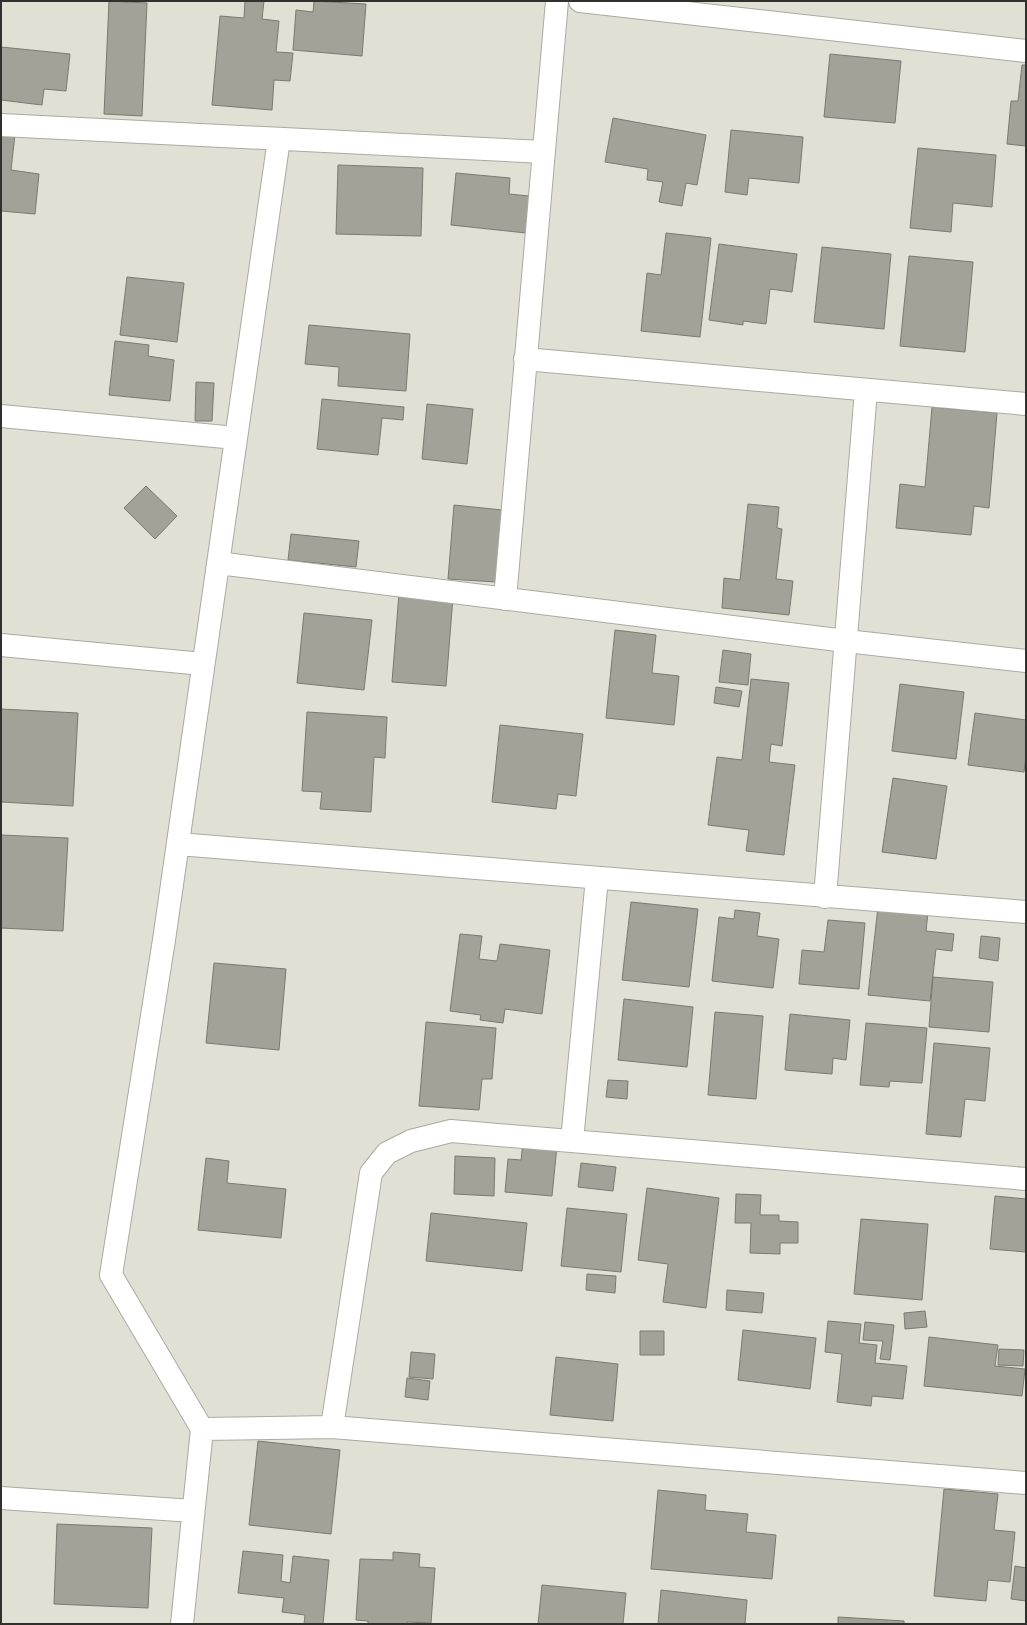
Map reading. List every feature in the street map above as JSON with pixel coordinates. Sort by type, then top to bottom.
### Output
[{"type":"street","points":[[505,599],[557,1]]},
{"type":"street","points":[[580,1],[1026,51]]},
{"type":"street","points":[[1,125],[543,152]]},
{"type":"street","points":[[182,1624],[202,1429],[111,1274],[178,844],[279,139]]},
{"type":"street","points":[[525,359],[1026,404]]},
{"type":"street","points":[[825,896],[866,390]]},
{"type":"street","points":[[1,416],[236,438]]},
{"type":"street","points":[[218,563],[846,641],[1026,661]]},
{"type":"street","points":[[1,645],[203,664]]},
{"type":"street","points":[[178,844],[1026,912]]},
{"type":"street","points":[[572,1141],[597,878]]},
{"type":"street","points":[[332,1427],[371,1173],[387,1153],[411,1141],[451,1131],[1026,1179]]},
{"type":"street","points":[[202,1429],[332,1427],[1026,1483]]},
{"type":"street","points":[[1,1498],[193,1511]]},
{"type":"building","points":[[109,1],[147,3],[142,116],[104,114]]},
{"type":"building","points":[[245,1],[264,1],[262,19],[279,21],[276,52],[293,53],[290,81],[274,80],[272,110],[212,105],[220,16],[244,18]]},
{"type":"building","points":[[314,1],[366,4],[362,56],[293,50],[296,10],[313,12]]},
{"type":"building","points":[[1,47],[70,54],[66,91],[44,89],[42,105],[1,100]]},
{"type":"building","points":[[830,54],[901,61],[895,123],[824,117]]},
{"type":"building","points":[[1022,65],[1026,65],[1026,146],[1007,144],[1011,101],[1018,101]]},
{"type":"building","points":[[613,118],[706,135],[697,185],[686,183],[682,206],[659,202],[663,182],[647,180],[648,169],[605,162]]},
{"type":"building","points":[[731,130],[803,137],[799,183],[749,178],[747,195],[725,192]]},
{"type":"building","points":[[1,132],[15,134],[11,170],[39,174],[35,214],[1,211]]},
{"type":"building","points":[[918,148],[996,155],[992,207],[953,203],[951,232],[910,228]]},
{"type":"building","points":[[338,165],[423,168],[421,236],[336,234]]},
{"type":"building","points":[[456,173],[510,178],[509,194],[529,196],[526,233],[451,225]]},
{"type":"building","points":[[666,233],[711,238],[700,337],[641,331],[647,273],[661,275]]},
{"type":"building","points":[[719,244],[797,254],[792,292],[770,289],[766,324],[743,321],[743,325],[709,320]]},
{"type":"building","points":[[822,247],[891,254],[884,329],[814,322]]},
{"type":"building","points":[[909,256],[973,262],[965,352],[900,346]]},
{"type":"building","points":[[127,277],[184,283],[177,342],[120,335]]},
{"type":"building","points":[[309,325],[410,334],[406,391],[338,386],[339,367],[305,364]]},
{"type":"building","points":[[115,341],[149,345],[148,356],[174,360],[170,401],[109,395]]},
{"type":"building","points":[[196,382],[214,383],[212,421],[195,421]]},
{"type":"building","points":[[322,399],[404,407],[403,420],[382,418],[378,455],[317,449]]},
{"type":"building","points":[[427,404],[473,409],[467,464],[422,459]]},
{"type":"building","points":[[932,407],[997,413],[989,508],[974,506],[971,535],[896,528],[900,484],[925,487]]},
{"type":"building","points":[[146,486],[177,516],[155,539],[124,508]]},
{"type":"building","points":[[748,504],[779,507],[777,528],[782,529],[776,579],[793,581],[789,615],[722,608],[724,578],[740,580]]},
{"type":"building","points":[[454,505],[502,510],[496,582],[448,579]]},
{"type":"building","points":[[291,534],[359,541],[356,567],[288,560]]},
{"type":"building","points":[[399,593],[453,597],[446,686],[392,682]]},
{"type":"building","points":[[304,613],[372,620],[364,690],[297,683]]},
{"type":"building","points":[[615,630],[656,635],[652,673],[679,676],[674,725],[606,718]]},
{"type":"building","points":[[723,650],[751,654],[748,685],[719,682]]},
{"type":"building","points":[[751,679],[789,683],[782,746],[771,744],[769,762],[795,765],[784,855],[746,851],[749,830],[708,825],[717,757],[742,760]]},
{"type":"building","points":[[900,684],[964,692],[956,759],[892,751]]},
{"type":"building","points":[[716,687],[742,691],[739,707],[714,703]]},
{"type":"building","points":[[1,709],[78,713],[73,806],[1,802]]},
{"type":"building","points":[[307,712],[387,717],[385,758],[374,757],[371,812],[320,809],[322,792],[302,791]]},
{"type":"building","points":[[975,713],[1026,720],[1026,755],[1024,772],[968,765]]},
{"type":"building","points":[[500,725],[583,734],[576,796],[558,794],[556,809],[492,802]]},
{"type":"building","points":[[893,778],[947,786],[936,859],[882,852]]},
{"type":"building","points":[[1,835],[68,838],[63,931],[1,928]]},
{"type":"building","points":[[631,902],[698,909],[689,987],[622,980]]},
{"type":"building","points":[[878,907],[928,912],[926,931],[954,934],[952,951],[936,949],[930,1001],[868,995]]},
{"type":"building","points":[[735,910],[760,913],[757,936],[779,939],[773,988],[712,981],[719,917],[734,919]]},
{"type":"building","points":[[828,920],[865,923],[859,989],[799,984],[802,950],[824,952]]},
{"type":"building","points":[[460,934],[482,936],[479,959],[497,961],[500,944],[550,950],[542,1014],[505,1009],[503,1023],[480,1020],[481,1015],[450,1011]]},
{"type":"building","points":[[981,936],[1000,938],[998,961],[979,958]]},
{"type":"building","points":[[214,963],[286,969],[279,1050],[206,1043]]},
{"type":"building","points":[[933,977],[993,982],[989,1032],[929,1027]]},
{"type":"building","points":[[624,999],[693,1007],[687,1067],[618,1060]]},
{"type":"building","points":[[715,1012],[763,1016],[756,1099],[708,1095]]},
{"type":"building","points":[[790,1014],[850,1020],[846,1060],[833,1058],[832,1074],[785,1070]]},
{"type":"building","points":[[426,1022],[496,1028],[492,1079],[482,1079],[479,1110],[419,1106]]},
{"type":"building","points":[[866,1023],[927,1028],[922,1083],[890,1081],[889,1087],[860,1085]]},
{"type":"building","points":[[934,1043],[990,1048],[985,1101],[965,1099],[961,1137],[926,1134]]},
{"type":"building","points":[[608,1080],[628,1081],[627,1099],[606,1097]]},
{"type":"building","points":[[523,1143],[557,1146],[552,1196],[505,1192],[508,1159],[521,1160]]},
{"type":"building","points":[[455,1156],[495,1158],[494,1196],[454,1194]]},
{"type":"building","points":[[206,1158],[229,1161],[227,1183],[286,1189],[281,1238],[198,1230]]},
{"type":"building","points":[[581,1163],[616,1167],[613,1191],[578,1187]]},
{"type":"building","points":[[647,1188],[719,1198],[706,1308],[663,1302],[668,1264],[638,1260]]},
{"type":"building","points":[[736,1194],[761,1195],[760,1215],[779,1215],[779,1221],[798,1222],[798,1243],[780,1243],[780,1254],[750,1253],[751,1223],[735,1223]]},
{"type":"building","points":[[995,1196],[1026,1199],[1026,1252],[990,1249]]},
{"type":"building","points":[[567,1208],[627,1214],[621,1272],[561,1266]]},
{"type":"building","points":[[431,1213],[527,1223],[522,1271],[426,1261]]},
{"type":"building","points":[[861,1219],[928,1224],[922,1300],[854,1294]]},
{"type":"building","points":[[587,1274],[616,1276],[615,1293],[586,1290]]},
{"type":"building","points":[[727,1290],[764,1293],[762,1313],[726,1310]]},
{"type":"building","points":[[925,1311],[927,1327],[905,1329],[904,1313]]},
{"type":"building","points":[[828,1321],[861,1324],[859,1343],[877,1345],[875,1363],[907,1366],[903,1399],[872,1396],[871,1406],[837,1402],[842,1354],[825,1352]]},
{"type":"building","points":[[865,1322],[894,1325],[890,1360],[880,1359],[883,1341],[863,1340]]},
{"type":"building","points":[[743,1330],[816,1338],[810,1389],[738,1380]]},
{"type":"building","points":[[640,1331],[664,1331],[664,1355],[640,1355]]},
{"type":"building","points":[[929,1337],[998,1345],[995,1366],[1025,1369],[1022,1396],[924,1386]]},
{"type":"building","points":[[999,1349],[1024,1350],[1023,1366],[998,1365]]},
{"type":"building","points":[[411,1352],[435,1354],[433,1379],[409,1377]]},
{"type":"building","points":[[556,1357],[618,1364],[613,1421],[550,1415]]},
{"type":"building","points":[[407,1378],[430,1381],[428,1400],[405,1397]]},
{"type":"building","points":[[258,1441],[340,1450],[331,1534],[249,1525]]},
{"type":"building","points":[[944,1489],[998,1494],[994,1530],[1015,1532],[1010,1582],[988,1580],[986,1601],[934,1596]]},
{"type":"building","points":[[658,1490],[706,1495],[705,1510],[748,1514],[746,1532],[776,1535],[772,1579],[651,1569]]},
{"type":"building","points":[[57,1524],[152,1528],[148,1608],[54,1604]]},
{"type":"building","points":[[243,1551],[283,1555],[281,1581],[290,1583],[293,1556],[329,1560],[323,1624],[304,1624],[305,1615],[282,1612],[284,1598],[238,1593]]},
{"type":"building","points":[[393,1552],[420,1554],[419,1567],[435,1568],[431,1623],[407,1622],[407,1624],[368,1624],[368,1621],[356,1620],[360,1559],[393,1560]]},
{"type":"building","points":[[1015,1566],[1026,1568],[1026,1601],[1011,1599]]},
{"type":"building","points":[[542,1585],[626,1593],[623,1624],[538,1624]]},
{"type":"building","points":[[661,1590],[747,1600],[745,1624],[658,1624]]},
{"type":"building","points":[[838,1617],[904,1621],[904,1624],[838,1624]]}]
